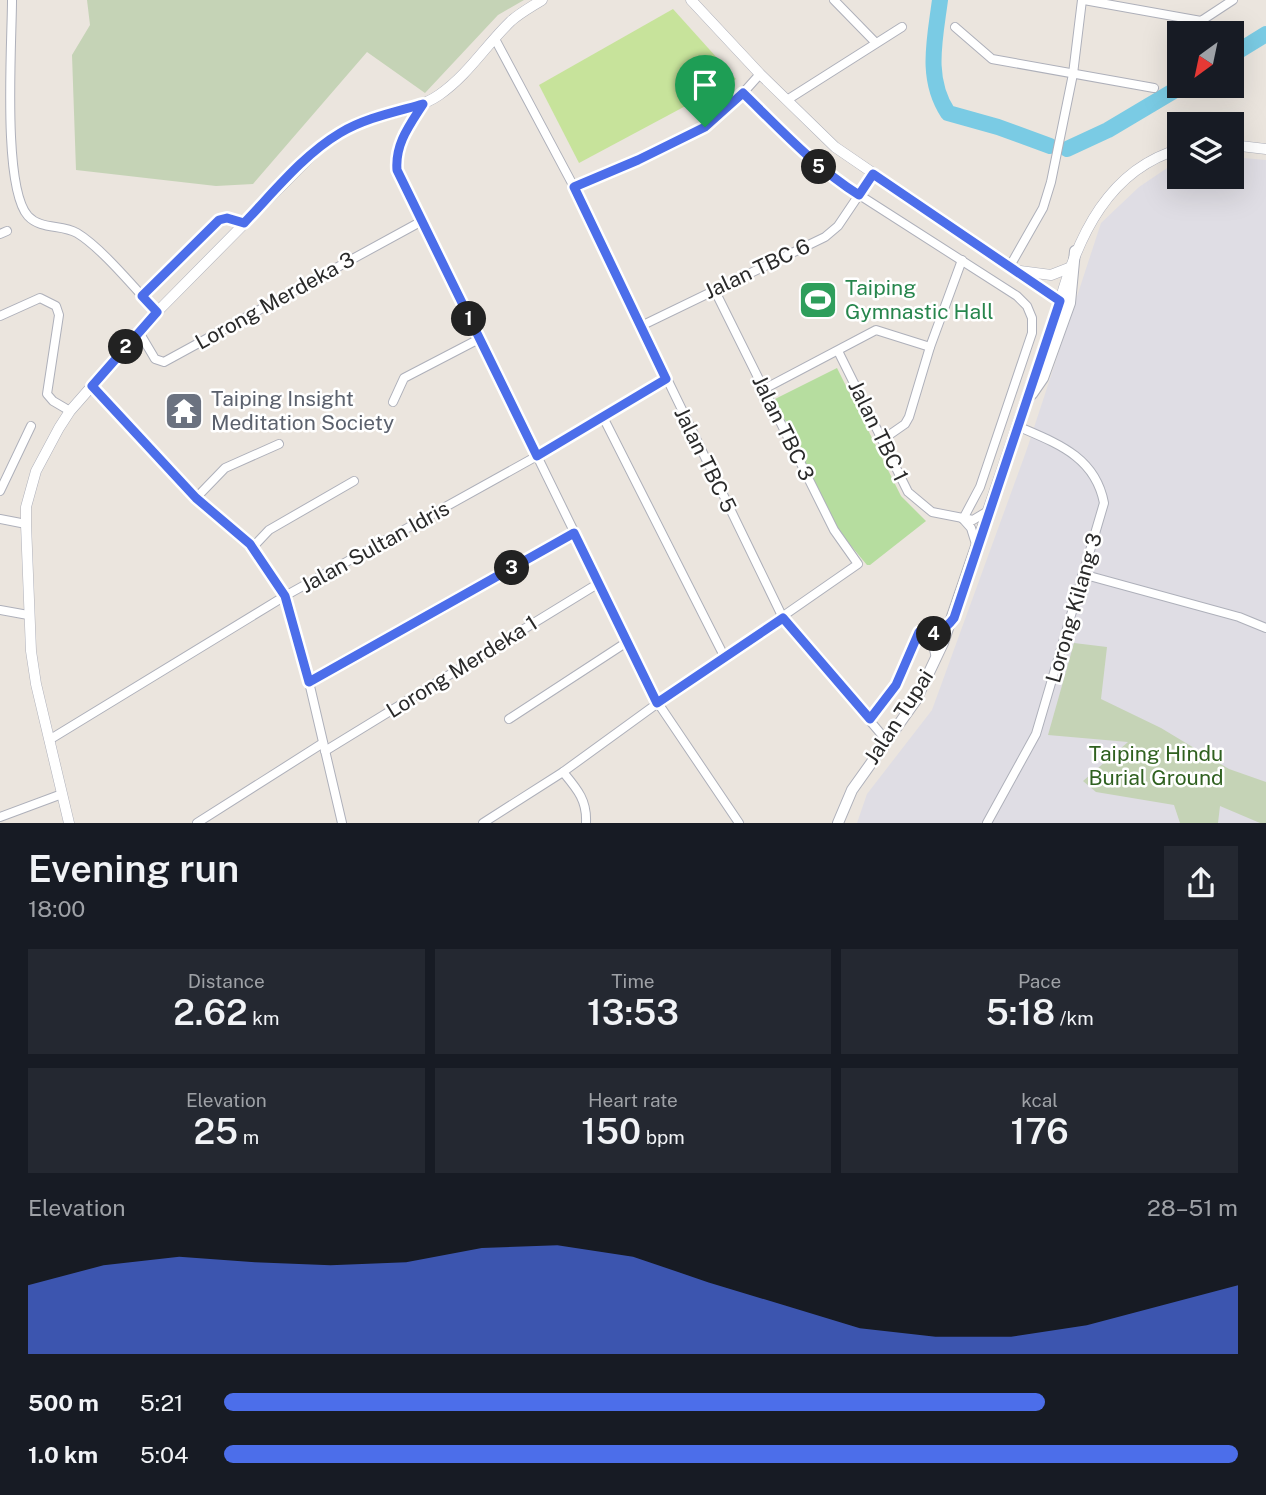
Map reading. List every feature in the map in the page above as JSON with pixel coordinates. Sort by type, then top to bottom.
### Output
[{"type":"main road","points":[[1024,405],[1043,378],[1056,348],[1070,303],[1075,251]]},
{"type":"main road","name":"Jalan Tupai","points":[[838,823],[856,782],[916,700],[937,659],[954,618],[1060,301]]},
{"type":"street","points":[[12,0],[9,114],[22,208],[29,218],[39,223],[65,227],[78,233],[157,312]]},
{"type":"street","points":[[69,823],[36,684],[29,615],[26,524],[26,507],[36,471],[58,428],[157,312],[293,173],[340,133],[364,122],[423,104],[451,86],[520,13],[542,0]]},
{"type":"street","points":[[691,0],[760,74],[835,147],[1060,301]]},
{"type":"street","points":[[834,0],[875,42]]},
{"type":"street","points":[[1013,268],[1043,208],[1051,182],[1073,74],[1083,0],[1201,21],[1233,0]]},
{"type":"street","points":[[787,100],[902,27]]},
{"type":"street","points":[[955,27],[992,59],[1154,88]]},
{"type":"street","name":"Jalan TBC 5","points":[[495,39],[574,187],[783,618],[887,741]]},
{"type":"street","points":[[574,187],[638,160],[705,127],[760,74]]},
{"type":"street","points":[[743,93],[816,165],[1017,296],[1027,306],[1032,318],[1032,333],[980,487],[963,519]]},
{"type":"street","points":[[423,104],[401,139],[396,156],[397,170],[657,703],[739,823]]},
{"type":"street","points":[[1244,146],[1266,149]]},
{"type":"street","name":"Jalan Tupai","points":[[1060,301],[1075,251],[1108,195],[1131,175],[1167,155]]},
{"type":"street","name":"Jalan TBC 6","points":[[640,326],[825,237],[838,226],[873,174]]},
{"type":"street","points":[[142,296],[219,220],[227,218],[244,223]]},
{"type":"street","name":"Lorong Merdeka 3","points":[[139,332],[155,359],[164,362],[422,221]]},
{"type":"street","points":[[882,440],[905,424],[909,417],[930,347],[962,260]]},
{"type":"street","points":[[1013,268],[1051,275],[1069,268]]},
{"type":"street","name":"Jalan TBC 3","points":[[713,289],[834,530],[858,564],[783,618]]},
{"type":"street","points":[[0,316],[40,298],[56,306],[59,314],[47,394],[70,411]]},
{"type":"street","points":[[764,389],[876,330],[930,347]]},
{"type":"street","points":[[393,402],[404,378],[479,339]]},
{"type":"street","name":"Jalan TBC 1","points":[[838,351],[908,492],[932,512],[963,519]]},
{"type":"street","name":"Jalan Sultan Idris","points":[[49,740],[285,596],[537,456],[666,379]]},
{"type":"street","points":[[92,386],[196,498],[252,548],[285,596],[309,682],[342,823]]},
{"type":"street","points":[[603,417],[724,658]]},
{"type":"street","points":[[0,491],[31,426]]},
{"type":"street","name":"Lorong Kilang 3","points":[[987,823],[1036,734],[1104,503],[1101,489],[1090,469],[1072,453],[1017,426]]},
{"type":"street","points":[[196,498],[225,468],[279,443]]},
{"type":"street","points":[[252,548],[269,530],[354,481]]},
{"type":"street","points":[[963,519],[972,520],[988,512]]},
{"type":"street","points":[[0,519],[26,524]]},
{"type":"street","points":[[963,519],[971,528],[977,548]]},
{"type":"street","points":[[309,682],[574,533]]},
{"type":"street","points":[[1082,574],[1239,617],[1266,628]]},
{"type":"street","name":"Lorong Merdeka 1","points":[[197,823],[599,583]]},
{"type":"street","points":[[0,610],[29,615]]},
{"type":"street","points":[[483,823],[563,772],[657,703],[783,618]]},
{"type":"street","points":[[870,719],[896,685],[919,632],[940,632],[954,618]]},
{"type":"street","points":[[923,634],[933,645],[937,659]]},
{"type":"street","points":[[509,719],[627,642]]},
{"type":"street","points":[[563,772],[581,794],[587,807],[586,822]]},
{"type":"street","points":[[0,817],[62,794]]},
{"type":"shaded area","points":[[1244,158],[1266,160],[1266,823],[857,823],[867,794],[932,710],[1027,449],[1101,223],[1139,187],[1167,168],[1167,189],[1244,189]]},
{"type":"green space","points":[[87,0],[524,0],[498,15],[425,93],[367,52],[253,184],[216,186],[76,170],[72,55],[90,25]]},
{"type":"green space","points":[[673,9],[736,79],[579,163],[539,85]]},
{"type":"green space","points":[[837,368],[901,496],[926,521],[870,565],[867,565],[837,529],[775,399]]},
{"type":"green space","name":"Taiping Hindu Burial Ground","points":[[1074,643],[1107,647],[1101,699],[1161,728],[1229,769],[1266,782],[1266,823],[1220,806],[1218,823],[1180,823],[1174,805],[1096,792],[1083,781],[1128,742],[1048,735]]},
{"type":"waterway","points":[[940,0],[934,44],[934,72],[936,86],[948,113],[1050,146]]},
{"type":"waterway","points":[[1244,48],[1266,34]]},
{"type":"waterway","points":[[1067,149],[1108,130],[1167,95]]},
{"type":"place","name":"Taiping Gymnastic Hall","points":[[818,300]]},
{"type":"place","name":"Taiping Insight Meditation Society","points":[[184,411]]},
{"type":"route","points":[[743,93],[816,165],[836,180],[859,195],[873,174],[1060,301],[954,618],[940,632],[919,632],[896,685],[870,719],[783,618],[657,703],[574,533],[309,682],[285,596],[250,544],[196,498],[92,386],[157,312],[142,296],[219,220],[227,218],[244,223],[317,150],[340,133],[364,122],[423,104],[401,139],[396,156],[397,170],[537,456],[666,379],[574,187],[638,160],[705,127],[743,93]]}]
